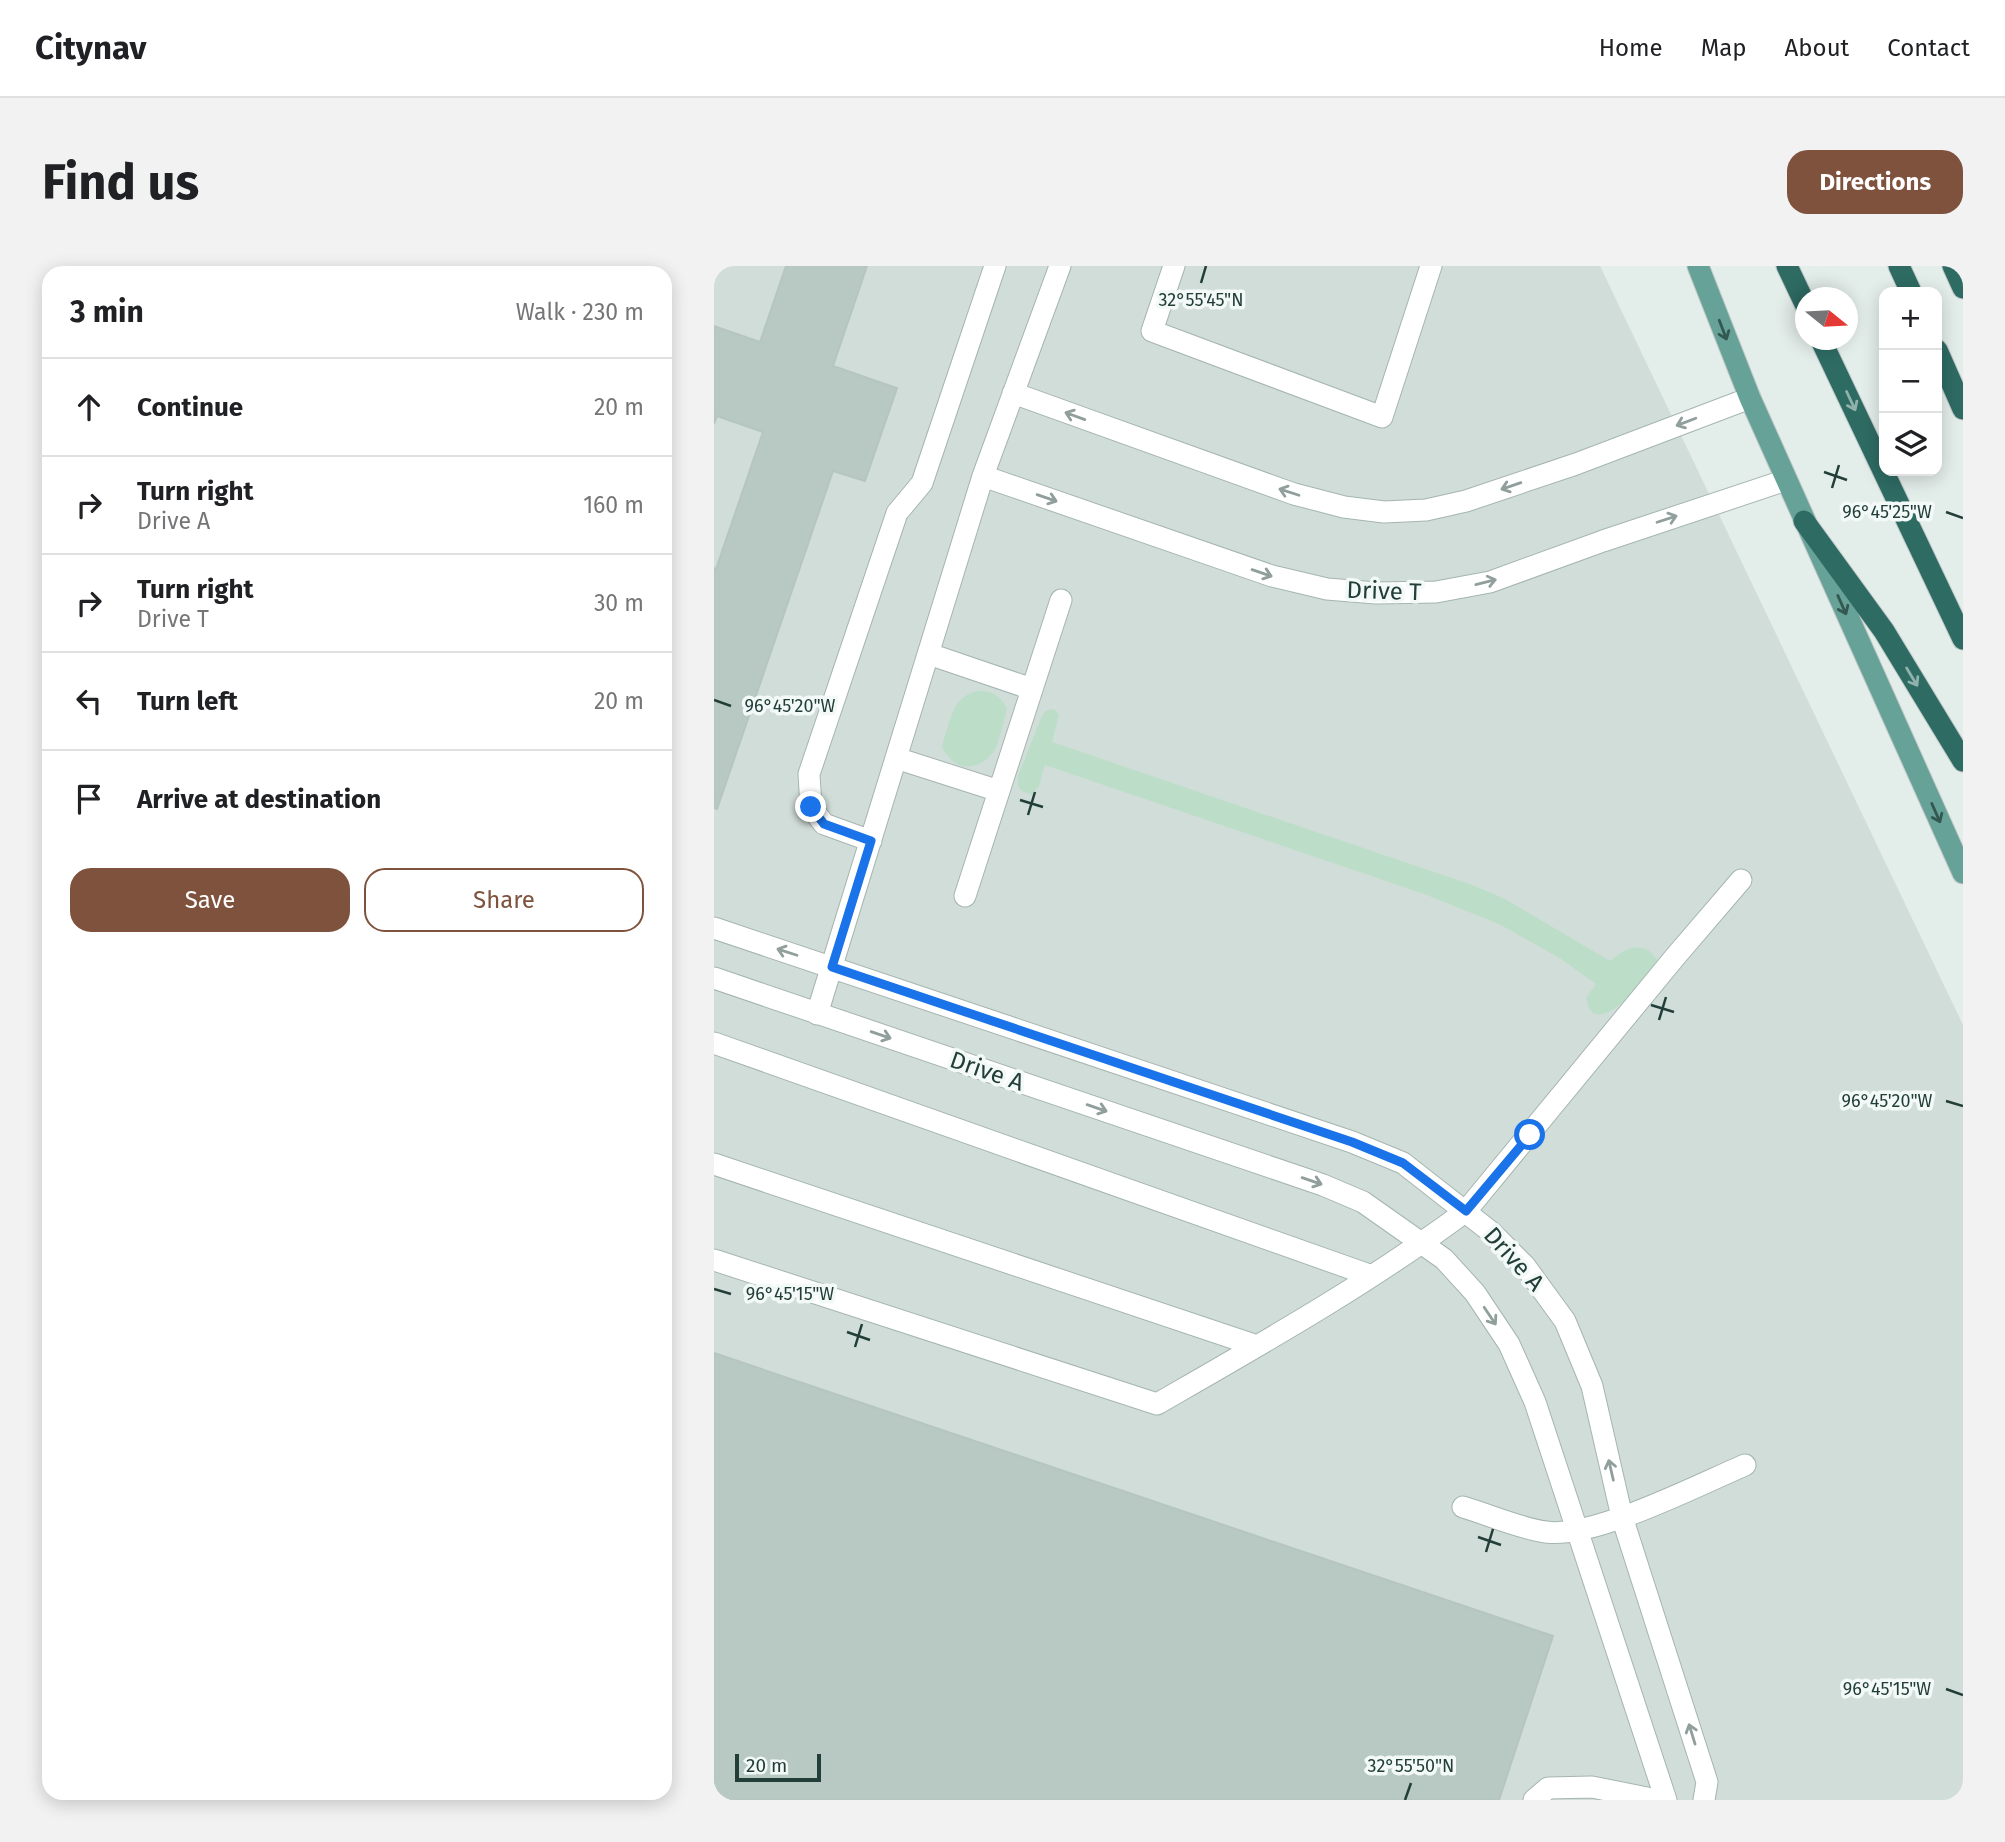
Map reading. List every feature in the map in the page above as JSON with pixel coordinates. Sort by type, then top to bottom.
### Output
[{"type":"highway","points":[[1787,266],[1796,287]]},
{"type":"highway","points":[[1899,266],[1909,287]]},
{"type":"highway","points":[[1953,266],[1963,288]]},
{"type":"highway","points":[[1826,350],[1963,639]]},
{"type":"highway","points":[[1942,361],[1963,409]]},
{"type":"highway","points":[[1804,521],[1884,631],[1963,761]]},
{"type":"main road","points":[[1698,266],[1750,398],[1963,873]]},
{"type":"lane","points":[[871,841],[824,824],[811,807],[809,774],[897,513],[922,483],[995,266]]},
{"type":"lane","points":[[817,1014],[983,476],[1060,266]]},
{"type":"lane","points":[[1174,266],[1152,331],[1382,417],[1431,266]]},
{"type":"lane","points":[[1013,393],[1294,495],[1343,507],[1384,512],[1426,510],[1466,501],[1576,464],[1750,398]]},
{"type":"lane","name":"Drive T","points":[[983,476],[1272,576],[1326,589],[1376,593],[1436,592],[1490,582],[1786,480]]},
{"type":"lane","points":[[965,896],[1061,600]]},
{"type":"lane","points":[[929,654],[1032,689]]},
{"type":"lane","points":[[896,758],[999,791]]},
{"type":"lane","points":[[714,1260],[1157,1404],[1372,1276],[1466,1211],[1741,880]]},
{"type":"lane","name":"Drive A","points":[[714,928],[1352,1142],[1403,1163],[1491,1231],[1525,1266],[1565,1321],[1592,1386],[1622,1517],[1707,1782],[1704,1800]]},
{"type":"lane","name":"Drive A","points":[[714,978],[1323,1185],[1363,1202],[1444,1259],[1475,1293],[1509,1344],[1535,1402],[1666,1800]]},
{"type":"lane","points":[[714,1043],[1372,1276]]},
{"type":"lane","points":[[714,1164],[1257,1346]]},
{"type":"lane","points":[[1463,1507],[1546,1532],[1578,1531],[1622,1517],[1745,1465]]},
{"type":"lane","points":[[1534,1800],[1548,1788],[1592,1787],[1657,1800]]},
{"type":"shaded area","points":[[714,266],[1600,266],[1963,1025],[1963,1800],[714,1800]]},
{"type":"green space","points":[[978,691],[995,695],[1007,708],[994,750],[986,760],[969,767],[957,764],[942,747],[954,710],[963,698]]},
{"type":"green space","points":[[1050,709],[1059,715],[1052,742],[1475,886],[1505,899],[1610,961],[1622,952],[1634,948],[1646,949],[1657,960],[1634,992],[1610,1011],[1599,1015],[1591,1011],[1586,998],[1596,984],[1561,959],[1501,925],[1427,895],[1045,765],[1039,786],[1032,795],[1022,791],[1018,786],[1018,776],[1041,718],[1044,712]]},
{"type":"building","points":[[786,266],[867,266],[833,366],[897,388],[865,481],[833,471],[717,809],[714,808],[714,568],[716,569],[763,432],[717,416],[714,424],[714,326],[760,342]]},
{"type":"building","points":[[714,1353],[1553,1636],[1499,1800],[714,1800]]},
{"type":"route","points":[[811,807],[824,824],[871,841],[832,967],[1352,1142],[1403,1163],[1466,1211],[1530,1135]]}]
